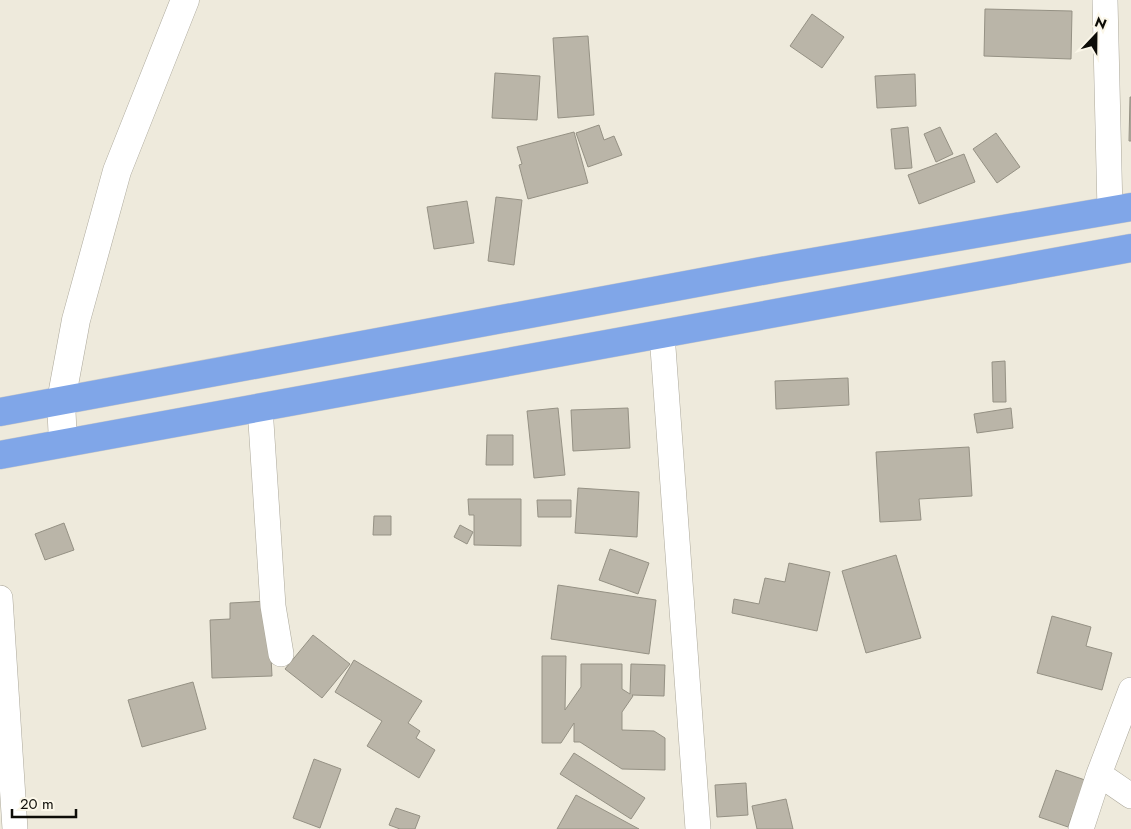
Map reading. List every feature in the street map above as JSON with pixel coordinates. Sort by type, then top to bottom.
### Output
[{"type":"highway","points":[[0,412],[778,268],[1120,209]]},
{"type":"highway","points":[[0,455],[1131,248]]},
{"type":"street","points":[[63,443],[61,401],[76,320],[117,171],[186,0]]},
{"type":"street","points":[[1105,0],[1120,209]]},
{"type":"street","points":[[662,334],[698,829]]},
{"type":"street","points":[[260,407],[274,606],[281,654]]},
{"type":"street","points":[[0,598],[15,829]]},
{"type":"street","points":[[1081,829],[1098,774],[1131,690]]},
{"type":"street","points":[[1098,774],[1131,796]]},
{"type":"building","points":[[985,9],[1072,11],[1071,59],[984,56]]},
{"type":"building","points":[[812,14],[844,37],[822,68],[790,46]]},
{"type":"building","points":[[588,36],[594,115],[558,118],[553,38]]},
{"type":"building","points":[[495,73],[540,76],[537,120],[492,118]]},
{"type":"building","points":[[915,74],[916,106],[877,108],[875,76]]},
{"type":"building","points":[[1130,97],[1131,141],[1129,141]]},
{"type":"building","points":[[599,125],[604,140],[614,136],[622,155],[588,167],[576,133]]},
{"type":"building","points":[[908,127],[912,168],[895,169],[891,129]]},
{"type":"building","points":[[940,127],[953,154],[936,162],[924,134]]},
{"type":"building","points":[[574,132],[588,183],[528,199],[519,165],[522,164],[517,147]]},
{"type":"building","points":[[996,133],[1020,167],[997,183],[973,149]]},
{"type":"building","points":[[964,154],[975,182],[919,204],[908,175]]},
{"type":"building","points":[[496,197],[522,200],[514,265],[488,261]]},
{"type":"building","points":[[467,201],[474,243],[434,249],[427,207]]},
{"type":"building","points":[[1005,361],[1006,402],[993,402],[992,362]]},
{"type":"building","points":[[848,378],[849,405],[776,409],[775,381]]},
{"type":"building","points":[[558,408],[565,475],[534,478],[527,411]]},
{"type":"building","points":[[628,408],[630,448],[573,451],[571,410]]},
{"type":"building","points":[[1011,408],[1013,428],[977,433],[974,414]]},
{"type":"building","points":[[487,435],[513,435],[513,465],[486,465]]},
{"type":"building","points":[[969,447],[972,496],[919,499],[921,520],[880,522],[876,452]]},
{"type":"building","points":[[578,488],[639,492],[637,537],[575,533]]},
{"type":"building","points":[[468,499],[521,499],[521,546],[474,545],[474,515],[469,515]]},
{"type":"building","points":[[537,500],[571,500],[571,517],[538,517]]},
{"type":"building","points":[[374,516],[391,516],[391,535],[373,535]]},
{"type":"building","points":[[64,523],[74,550],[45,560],[35,534]]},
{"type":"building","points":[[460,525],[473,532],[467,544],[454,537]]},
{"type":"building","points":[[610,549],[649,563],[638,594],[599,580]]},
{"type":"building","points":[[896,555],[921,638],[866,653],[842,571]]},
{"type":"building","points":[[789,563],[830,572],[817,631],[732,613],[734,599],[759,604],[765,578],[785,582]]},
{"type":"building","points":[[558,585],[656,600],[649,654],[551,639]]},
{"type":"building","points":[[268,601],[272,676],[212,678],[210,620],[230,619],[230,603]]},
{"type":"building","points":[[1052,616],[1091,627],[1086,646],[1112,653],[1102,690],[1037,673]]},
{"type":"building","points":[[313,635],[350,664],[322,698],[285,669]]},
{"type":"building","points":[[542,656],[566,656],[565,710],[581,687],[581,664],[622,664],[622,689],[630,694],[631,664],[665,665],[664,696],[632,695],[622,712],[622,730],[654,731],[665,738],[665,770],[622,769],[580,742],[574,742],[574,723],[561,743],[542,743]]},
{"type":"building","points":[[354,660],[422,701],[408,723],[420,731],[416,738],[435,750],[419,778],[367,746],[382,721],[335,692]]},
{"type":"building","points":[[193,682],[206,729],[142,747],[128,700]]},
{"type":"building","points":[[574,753],[645,798],[631,819],[560,774]]},
{"type":"building","points":[[314,759],[341,769],[320,828],[293,818]]},
{"type":"building","points":[[1056,770],[1085,780],[1068,827],[1039,817]]},
{"type":"building","points":[[746,783],[748,815],[717,817],[715,785]]},
{"type":"building","points":[[576,795],[639,829],[557,829]]},
{"type":"building","points":[[786,799],[793,829],[757,829],[752,806]]},
{"type":"building","points":[[396,808],[420,816],[415,829],[400,829],[389,825]]}]
